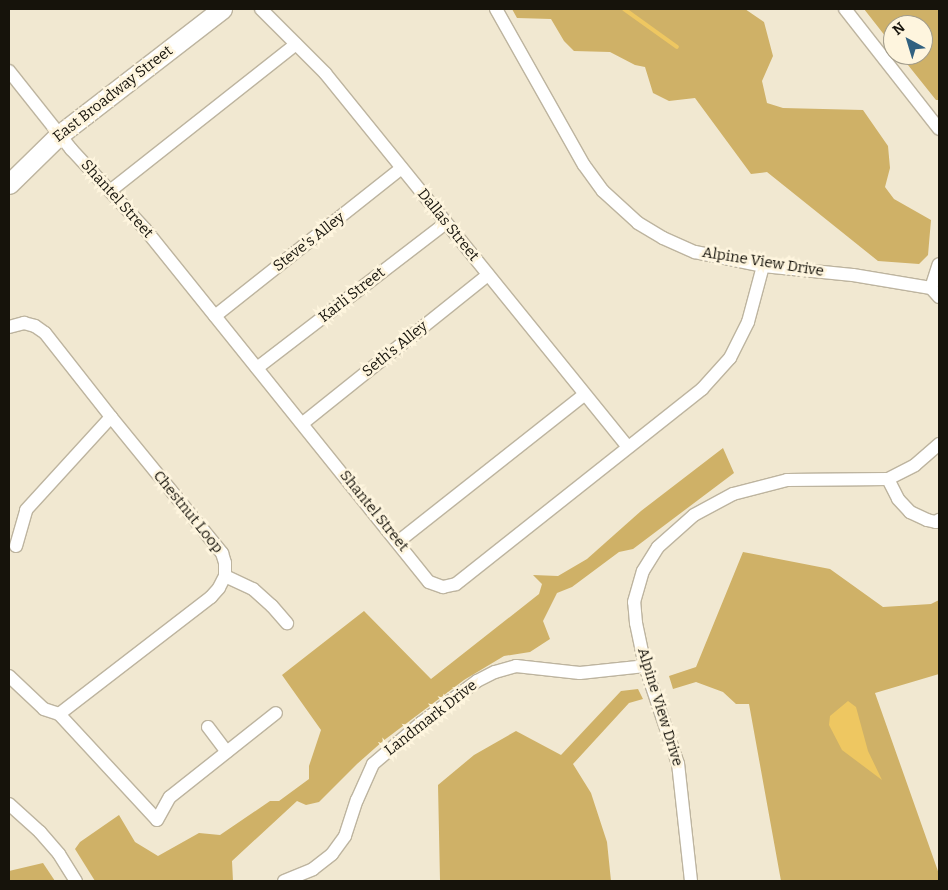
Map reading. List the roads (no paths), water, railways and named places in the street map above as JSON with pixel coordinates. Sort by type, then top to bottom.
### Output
[{"type":"street","name":"East Broadway Street","points":[[9,184],[59,135],[222,9]]},
{"type":"street","name":"Dallas Street","points":[[260,9],[324,73],[628,447]]},
{"type":"street","name":"Alpine View Drive","points":[[496,9],[576,152],[603,191],[638,223],[663,238],[695,252],[763,266],[853,275],[935,292]]},
{"type":"street","points":[[845,9],[939,129]]},
{"type":"street","points":[[110,191],[296,44]]},
{"type":"street","name":"Shantel Street","points":[[9,71],[59,135],[145,228],[399,541],[430,582],[443,587],[456,584],[696,394],[721,371],[748,322],[763,266]]},
{"type":"street","name":"Steve's Alley","points":[[215,316],[402,168]]},
{"type":"street","name":"Karli Street","points":[[257,368],[446,223]]},
{"type":"street","points":[[935,292],[939,264]]},
{"type":"street","name":"Seth's Alley","points":[[303,424],[488,275]]},
{"type":"street","name":"Chestnut Loop","points":[[9,327],[24,323],[35,326],[45,332],[111,418],[222,553],[225,563],[225,576]]},
{"type":"street","points":[[399,541],[584,395]]},
{"type":"street","points":[[16,546],[26,510],[111,418]]},
{"type":"street","name":"Alpine View Drive","points":[[691,881],[678,764],[645,666],[634,602],[643,571],[658,547],[694,515],[733,494],[787,480],[888,479],[915,465],[939,444]]},
{"type":"street","points":[[888,479],[898,499],[910,512],[938,525]]},
{"type":"street","points":[[59,714],[211,597],[219,588],[225,576],[253,589],[287,623]]},
{"type":"street","name":"Landmark Drive","points":[[284,881],[313,869],[332,854],[345,836],[357,800],[373,764],[422,722],[477,682],[495,672],[516,666],[580,673],[645,666]]},
{"type":"street","points":[[9,676],[44,708],[59,714],[157,820],[170,797],[276,713]]},
{"type":"street","points":[[208,727],[227,752]]},
{"type":"street","points":[[9,804],[40,832],[76,881]]},
{"type":"waterway","points":[[624,9],[677,47]]}]
